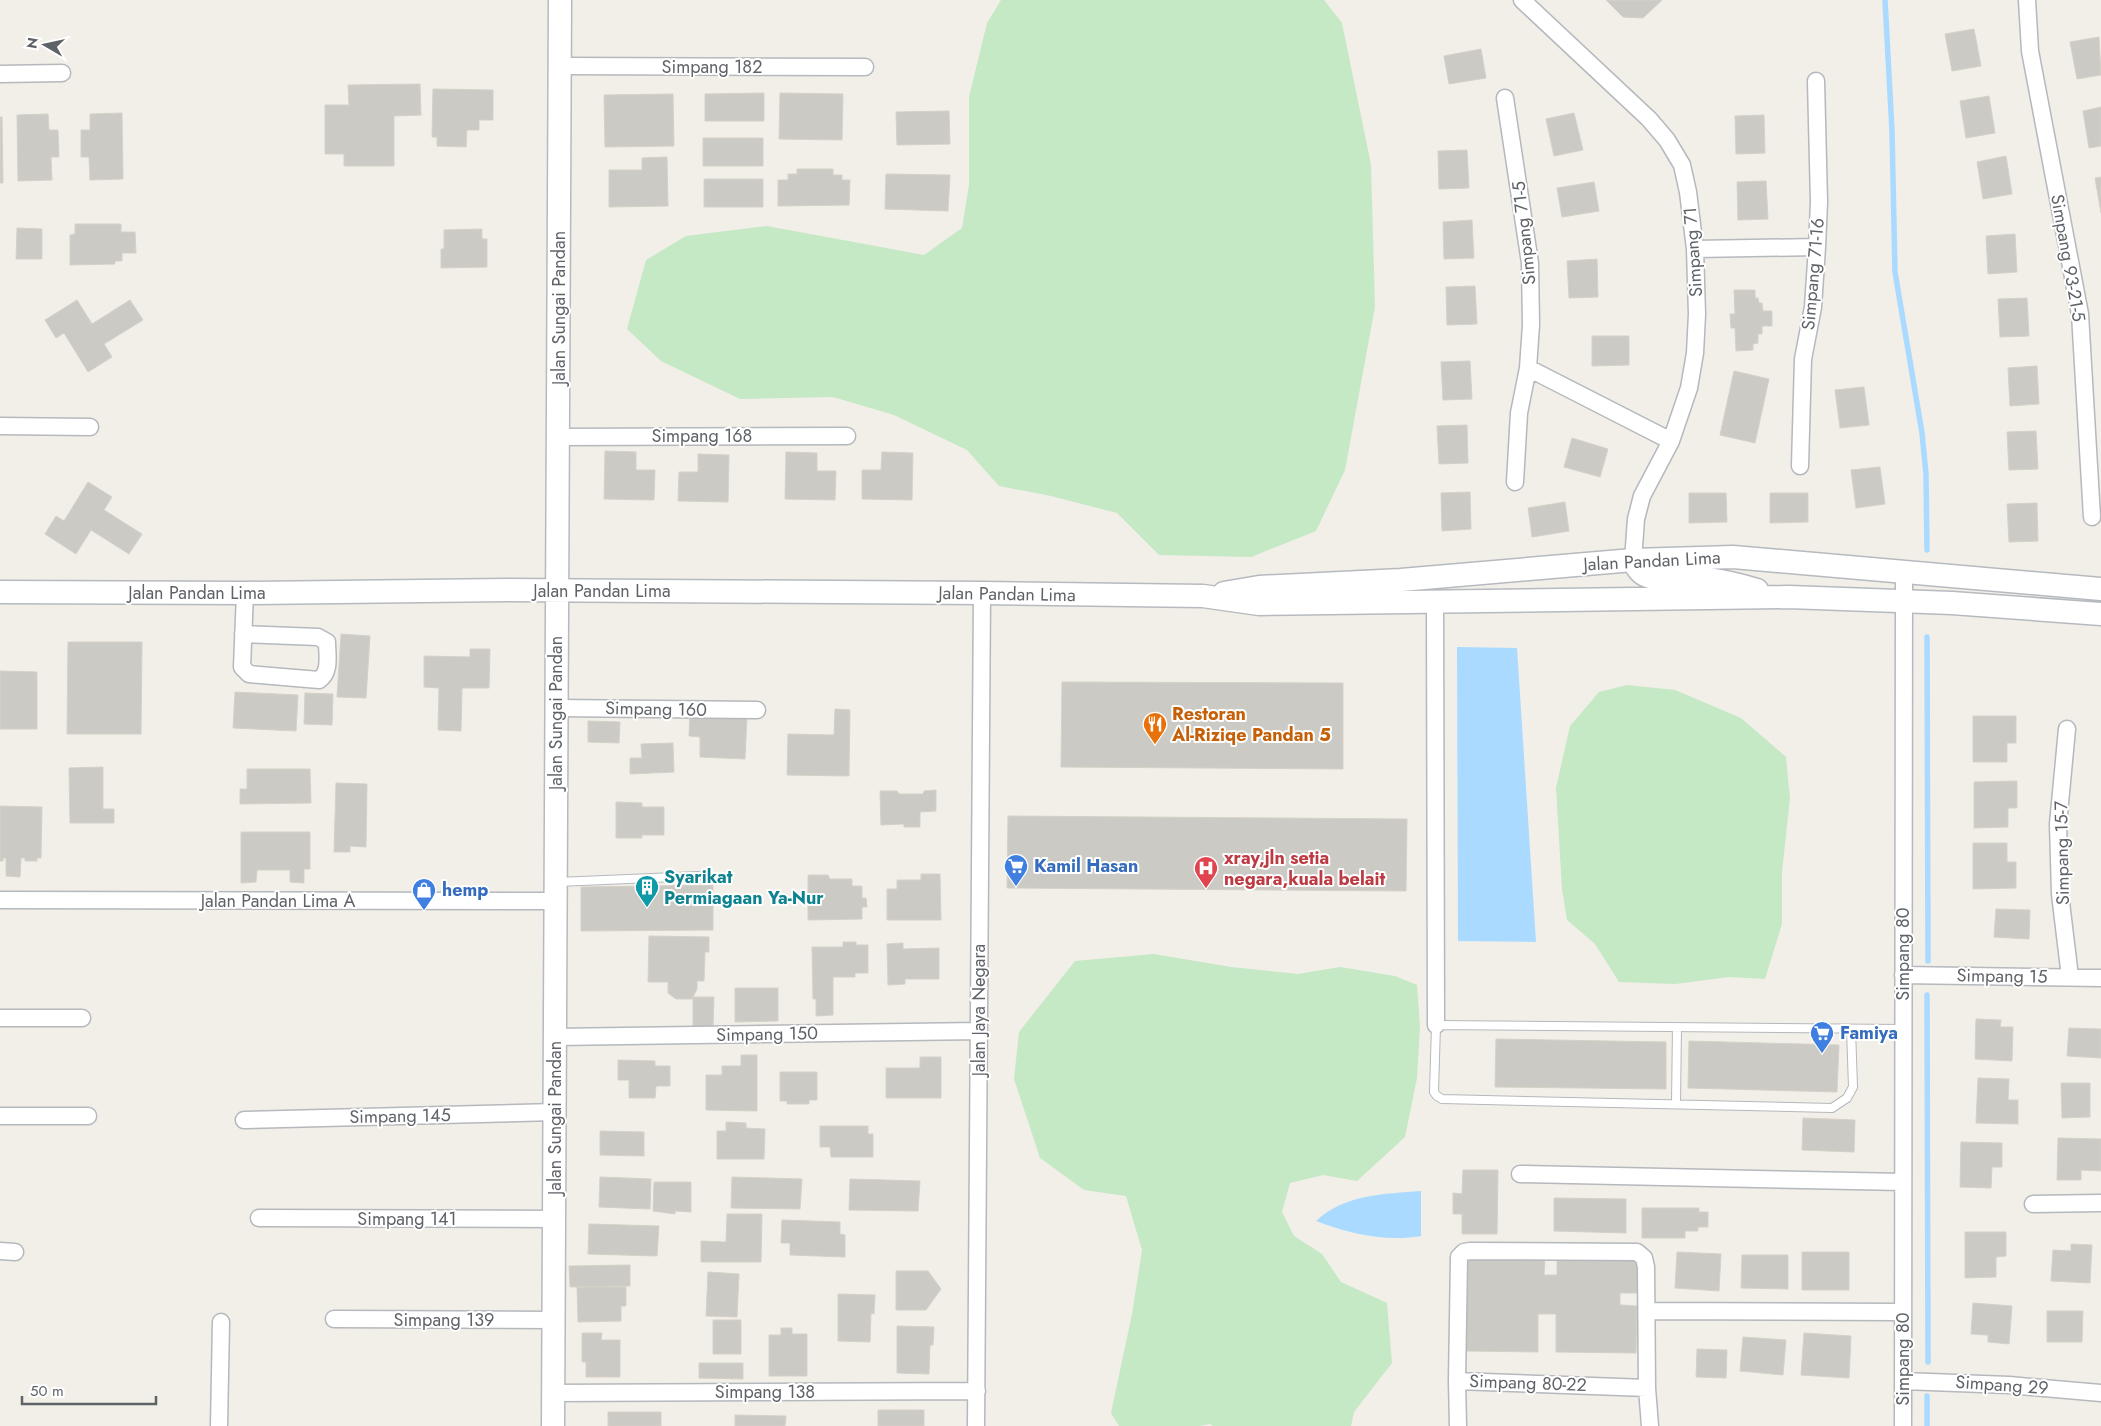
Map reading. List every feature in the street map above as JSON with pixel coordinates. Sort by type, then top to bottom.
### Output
[{"type":"main road","name":"Jalan Sungai Pandan","points":[[553,1426],[560,0]]},
{"type":"main road","points":[[506,590],[534,584],[545,579],[552,569],[557,555]]},
{"type":"main road","name":"Jalan Pandan Lima","points":[[1203,596],[1259,587],[1401,580],[1634,560],[1733,557],[2101,590]]},
{"type":"main road","points":[[1634,560],[1639,571],[1645,576],[1663,580],[1705,579],[1728,582],[1789,597]]},
{"type":"main road","points":[[1591,600],[1611,592],[1621,585],[1630,574],[1634,560]]},
{"type":"main road","name":"Jalan Pandan Lima","points":[[0,592],[245,593],[506,590],[982,593],[1203,596],[1259,604],[1789,597],[1903,600],[2101,614]]},
{"type":"main road","points":[[556,629],[562,609],[570,600],[582,596],[621,596],[636,591]]},
{"type":"street","name":"Simpang 71","points":[[1522,0],[1642,112],[1668,140],[1682,164],[1688,192],[1695,250],[1697,314],[1695,352],[1689,388],[1671,441],[1642,496],[1636,518],[1634,560]]},
{"type":"street","name":"Simpang 93-21-5","points":[[2027,0],[2030,51],[2080,314],[2092,517]]},
{"type":"street","name":"Simpang 182","points":[[560,66],[865,67]]},
{"type":"street","points":[[0,74],[62,74]]},
{"type":"street","name":"Simpang 71-16","points":[[1800,466],[1803,359],[1813,307],[1819,202],[1816,81]]},
{"type":"street","name":"Simpang 71-5","points":[[1505,98],[1530,263],[1531,325],[1528,368],[1519,413],[1515,482]]},
{"type":"street","points":[[1695,250],[1817,247]]},
{"type":"street","points":[[1528,368],[1671,441]]},
{"type":"street","points":[[0,426],[90,427]]},
{"type":"street","name":"Simpang 168","points":[[558,437],[847,436]]},
{"type":"street","name":"Simpang 80","points":[[1903,1426],[1904,572]]},
{"type":"street","points":[[243,634],[318,637],[324,639],[327,642],[327,670],[324,677],[319,680],[249,674],[242,667],[243,634],[245,593]]},
{"type":"street","name":"Jalan Jaya Negara","points":[[976,1426],[982,593]]},
{"type":"street","points":[[1435,602],[1436,1025]]},
{"type":"street","name":"Simpang 160","points":[[556,708],[756,710]]},
{"type":"street","name":"Simpang 15-7","points":[[2067,729],[2058,824],[2060,894],[2070,977]]},
{"type":"street","name":"Jalan Pandan Lima A","points":[[0,900],[556,892]]},
{"type":"street","name":"Simpang 15","points":[[1903,975],[2101,978]]},
{"type":"street","points":[[0,1018],[82,1018]]},
{"type":"street","name":"Simpang 150","points":[[555,1037],[978,1031]]},
{"type":"street","name":"Simpang 145","points":[[244,1120],[555,1112]]},
{"type":"street","points":[[0,1116],[88,1116]]},
{"type":"street","points":[[1520,1174],[1903,1182]]},
{"type":"street","points":[[2033,1204],[2101,1203]]},
{"type":"street","name":"Simpang 141","points":[[259,1218],[555,1219]]},
{"type":"street","name":"Simpang 80-22","points":[[1470,1250],[1637,1252],[1644,1258],[1648,1311],[1647,1388],[1457,1381],[1459,1258],[1464,1252],[1470,1250]]},
{"type":"street","points":[[1648,1311],[1903,1312]]},
{"type":"street","name":"Simpang 139","points":[[334,1319],[554,1320]]},
{"type":"street","points":[[219,1426],[221,1322]]},
{"type":"street","points":[[1457,1381],[1458,1426]]},
{"type":"street","name":"Simpang 29","points":[[1903,1381],[2101,1392]]},
{"type":"street","points":[[1647,1388],[1650,1426]]},
{"type":"street","name":"Simpang 138","points":[[553,1393],[977,1392]]},
{"type":"lane","points":[[556,892],[698,876]]},
{"type":"lane","points":[[1851,1028],[1852,1087],[1847,1098],[1832,1108],[1442,1099],[1434,1092],[1436,1025],[1903,1028]]},
{"type":"lane","points":[[1676,1104],[1677,1027]]},
{"type":"green space","points":[[1001,0],[1324,0],[1342,23],[1371,165],[1375,307],[1345,470],[1316,531],[1251,557],[1159,555],[1117,513],[1051,496],[999,486],[967,450],[894,415],[833,397],[740,399],[661,361],[627,329],[646,260],[686,236],[767,226],[924,255],[962,228],[969,185],[969,97],[987,23]]},
{"type":"green space","points":[[1627,685],[1675,690],[1741,718],[1786,757],[1790,798],[1782,872],[1782,924],[1765,979],[1729,977],[1675,984],[1619,982],[1595,944],[1567,920],[1562,889],[1556,788],[1570,726],[1599,692]]},
{"type":"green space","points":[[1154,954],[1231,967],[1298,974],[1340,967],[1395,976],[1417,985],[1420,1026],[1417,1078],[1405,1137],[1357,1181],[1323,1175],[1290,1183],[1282,1212],[1294,1236],[1322,1254],[1341,1282],[1387,1303],[1392,1363],[1354,1412],[1351,1426],[1213,1426],[1210,1424],[1200,1426],[1119,1426],[1111,1413],[1132,1314],[1142,1250],[1126,1196],[1084,1190],[1040,1158],[1014,1079],[1019,1032],[1075,961]]},
{"type":"water","points":[[1457,647],[1517,648],[1536,942],[1458,941]]},
{"type":"water","points":[[1421,1191],[1421,1236],[1395,1238],[1368,1236],[1316,1221],[1339,1205],[1352,1200]]},
{"type":"building","points":[[1606,0],[1662,0],[1643,18],[1623,17]]},
{"type":"building","points":[[1974,29],[1981,66],[1952,71],[1945,34]]},
{"type":"building","points":[[2099,37],[2101,75],[2077,79],[2070,42]]},
{"type":"building","points":[[1481,49],[1486,78],[1449,84],[1444,56]]},
{"type":"building","points":[[420,84],[421,115],[394,116],[394,166],[344,166],[344,154],[325,154],[325,105],[349,105],[348,85]]},
{"type":"building","points":[[433,89],[493,90],[493,120],[479,120],[479,130],[467,130],[466,147],[437,146],[437,137],[432,137]]},
{"type":"building","points":[[764,93],[764,121],[705,121],[705,94]]},
{"type":"building","points":[[780,93],[843,94],[842,140],[779,139]]},
{"type":"building","points":[[673,94],[674,146],[605,147],[604,95]]},
{"type":"building","points":[[1989,96],[1995,133],[1966,138],[1960,101]]},
{"type":"building","points":[[2101,107],[2101,146],[2089,148],[2083,111]]},
{"type":"building","points":[[949,111],[950,144],[897,145],[896,112]]},
{"type":"building","points":[[122,113],[123,179],[90,180],[89,157],[81,157],[81,130],[90,130],[90,114]]},
{"type":"building","points":[[1574,113],[1583,150],[1554,156],[1546,119]]},
{"type":"building","points":[[48,114],[49,130],[58,130],[59,157],[51,157],[52,180],[18,181],[17,115]]},
{"type":"building","points":[[1764,115],[1765,153],[1736,154],[1735,116]]},
{"type":"building","points":[[0,117],[2,117],[3,183],[0,183]]},
{"type":"building","points":[[703,138],[763,138],[763,166],[703,166]]},
{"type":"building","points":[[1467,150],[1469,188],[1439,189],[1438,151]]},
{"type":"building","points":[[2006,156],[2012,194],[1983,199],[1977,162]]},
{"type":"building","points":[[667,157],[668,206],[609,207],[609,170],[642,170],[642,158]]},
{"type":"building","points":[[797,169],[833,169],[833,175],[842,175],[842,180],[850,180],[849,205],[778,206],[778,180],[788,180],[788,174],[797,174]]},
{"type":"building","points":[[886,174],[950,175],[948,211],[885,209]]},
{"type":"building","points":[[2101,177],[2101,213],[2095,178]]},
{"type":"building","points":[[704,179],[763,179],[763,207],[704,207]]},
{"type":"building","points":[[1766,181],[1768,219],[1738,220],[1737,182]]},
{"type":"building","points":[[1594,182],[1599,211],[1562,217],[1557,188]]},
{"type":"building","points":[[1472,220],[1474,258],[1444,259],[1443,222]]},
{"type":"building","points":[[75,224],[121,224],[121,232],[135,232],[136,253],[122,253],[122,261],[115,261],[115,264],[70,265],[70,235],[75,234]]},
{"type":"building","points":[[17,228],[42,229],[42,259],[16,259]]},
{"type":"building","points":[[482,229],[482,239],[487,239],[487,267],[441,268],[444,230]]},
{"type":"building","points":[[2015,234],[2017,272],[1988,274],[1986,236]]},
{"type":"building","points":[[1597,259],[1598,297],[1569,298],[1567,261]]},
{"type":"building","points":[[1475,286],[1477,324],[1447,325],[1446,287]]},
{"type":"building","points":[[1734,290],[1755,290],[1755,298],[1758,298],[1759,303],[1762,303],[1763,311],[1772,311],[1772,326],[1762,326],[1762,334],[1758,334],[1758,343],[1753,344],[1753,350],[1736,351],[1735,328],[1731,328],[1730,314],[1735,314]]},
{"type":"building","points":[[2027,298],[2029,336],[2000,337],[1998,299]]},
{"type":"building","points":[[77,300],[92,324],[130,300],[143,320],[104,344],[112,357],[88,372],[64,333],[56,338],[45,320]]},
{"type":"building","points":[[1592,336],[1629,336],[1629,365],[1592,366]]},
{"type":"building","points":[[1470,361],[1472,399],[1443,400],[1441,362]]},
{"type":"building","points":[[2037,366],[2039,404],[2010,406],[2008,368]]},
{"type":"building","points":[[1734,371],[1769,379],[1755,443],[1720,435]]},
{"type":"building","points":[[1864,387],[1869,425],[1840,428],[1835,390]]},
{"type":"building","points":[[1467,425],[1468,463],[1439,464],[1437,426]]},
{"type":"building","points":[[2036,431],[2038,469],[2009,470],[2007,432]]},
{"type":"building","points":[[1572,438],[1608,449],[1600,477],[1564,467]]},
{"type":"building","points":[[605,451],[636,452],[636,470],[655,470],[654,500],[604,499]]},
{"type":"building","points":[[786,452],[817,453],[817,471],[836,471],[835,500],[785,499]]},
{"type":"building","points":[[882,452],[913,453],[912,500],[862,499],[862,470],[881,470]]},
{"type":"building","points":[[698,454],[729,455],[728,502],[678,501],[679,472],[698,472]]},
{"type":"building","points":[[1880,467],[1885,504],[1856,508],[1851,470]]},
{"type":"building","points":[[88,482],[112,497],[104,510],[142,534],[129,554],[91,530],[76,554],[45,534],[56,516],[64,521]]},
{"type":"building","points":[[1470,492],[1471,529],[1442,531],[1441,493]]},
{"type":"building","points":[[1689,493],[1726,493],[1727,522],[1689,523]]},
{"type":"building","points":[[1770,493],[1808,493],[1808,522],[1770,523]]},
{"type":"building","points":[[1565,502],[1569,531],[1532,537],[1528,508]]},
{"type":"building","points":[[2037,503],[2038,541],[2009,542],[2007,504]]},
{"type":"building","points":[[341,634],[370,636],[366,698],[337,697]]},
{"type":"building","points":[[68,642],[142,642],[141,734],[67,734]]},
{"type":"building","points":[[470,649],[490,649],[489,688],[462,688],[461,731],[438,730],[439,688],[424,687],[424,656],[470,657]]},
{"type":"building","points":[[0,671],[37,672],[37,729],[0,729]]},
{"type":"building","points":[[1062,682],[1343,683],[1343,769],[1061,767]]},
{"type":"building","points":[[235,692],[298,695],[296,731],[233,728]]},
{"type":"building","points":[[305,693],[333,694],[332,725],[304,724]]},
{"type":"building","points":[[835,709],[850,710],[849,776],[787,775],[788,734],[834,735]]},
{"type":"building","points":[[690,713],[747,716],[745,759],[700,757],[700,737],[689,736]]},
{"type":"building","points":[[1973,716],[2016,716],[2016,743],[2007,743],[2007,762],[1973,762]]},
{"type":"building","points":[[588,721],[620,722],[619,743],[588,742]]},
{"type":"building","points":[[673,743],[674,772],[630,774],[630,758],[642,758],[641,744]]},
{"type":"building","points":[[103,767],[103,809],[114,809],[114,823],[70,823],[69,768]]},
{"type":"building","points":[[247,769],[310,769],[311,803],[240,804],[240,789],[247,789]]},
{"type":"building","points":[[2017,781],[2017,808],[2008,808],[2008,827],[1974,828],[1974,782]]},
{"type":"building","points":[[336,783],[367,784],[366,847],[350,846],[350,852],[334,852]]},
{"type":"building","points":[[936,790],[936,811],[920,812],[920,827],[904,827],[904,824],[881,825],[880,791],[897,791],[899,794],[923,794],[924,791]]},
{"type":"building","points":[[616,802],[642,803],[642,807],[664,807],[664,835],[642,835],[642,838],[616,838]]},
{"type":"building","points":[[0,806],[42,807],[41,858],[37,858],[37,861],[25,861],[25,858],[21,858],[20,877],[6,876],[6,858],[0,861]]},
{"type":"building","points":[[1008,816],[1407,819],[1406,891],[1007,888]]},
{"type":"building","points":[[241,832],[310,832],[310,869],[304,869],[304,883],[290,882],[290,870],[257,870],[256,882],[241,883]]},
{"type":"building","points":[[1973,843],[2007,843],[2007,862],[2016,862],[2016,888],[1973,889]]},
{"type":"building","points":[[921,874],[940,874],[941,920],[887,920],[887,889],[897,889],[897,880],[921,880]]},
{"type":"building","points":[[808,875],[828,875],[830,879],[852,879],[852,886],[862,886],[862,898],[866,898],[867,907],[862,907],[862,919],[808,920]]},
{"type":"building","name":"Syarikat Permiagaan Ya-Nur","points":[[713,885],[713,930],[581,931],[581,887]]},
{"type":"building","points":[[1996,909],[2030,910],[2029,939],[1994,937]]},
{"type":"building","points":[[649,936],[709,937],[709,952],[705,952],[704,981],[697,981],[697,989],[692,999],[676,999],[668,993],[668,982],[648,982]]},
{"type":"building","points":[[843,942],[856,942],[856,945],[868,945],[868,973],[855,973],[855,977],[833,977],[833,1015],[816,1016],[816,999],[813,999],[812,947],[843,947]]},
{"type":"building","points":[[903,943],[903,949],[939,948],[939,979],[905,979],[905,984],[888,985],[887,944]]},
{"type":"building","points":[[735,988],[778,988],[778,1021],[735,1022]]},
{"type":"building","points":[[693,997],[714,997],[713,1029],[693,1028]]},
{"type":"building","points":[[1976,1019],[2001,1020],[2000,1027],[2013,1027],[2012,1061],[1975,1059]]},
{"type":"building","points":[[2069,1028],[2101,1029],[2101,1058],[2067,1056]]},
{"type":"building","points":[[1496,1039],[1666,1042],[1666,1089],[1495,1087]]},
{"type":"building","points":[[1689,1041],[1839,1045],[1837,1092],[1688,1088]]},
{"type":"building","points":[[741,1055],[757,1055],[757,1111],[706,1110],[706,1075],[722,1075],[722,1066],[741,1066]]},
{"type":"building","points":[[920,1057],[941,1057],[941,1098],[886,1098],[886,1068],[920,1068]]},
{"type":"building","points":[[618,1060],[655,1061],[655,1066],[670,1066],[670,1086],[656,1086],[655,1098],[629,1098],[629,1080],[618,1080]]},
{"type":"building","points":[[780,1072],[817,1072],[817,1100],[809,1100],[809,1104],[787,1104],[787,1101],[780,1101]]},
{"type":"building","points":[[1978,1078],[2009,1079],[2008,1100],[2018,1100],[2018,1124],[1976,1123]]},
{"type":"building","points":[[2061,1083],[2090,1083],[2090,1117],[2062,1118]]},
{"type":"building","points":[[1803,1118],[1855,1120],[1854,1152],[1802,1150]]},
{"type":"building","points":[[726,1122],[746,1123],[746,1128],[765,1129],[764,1159],[717,1159],[717,1131],[726,1131]]},
{"type":"building","points":[[820,1126],[868,1126],[868,1134],[873,1134],[873,1157],[831,1157],[830,1147],[820,1147]]},
{"type":"building","points":[[600,1131],[644,1132],[644,1156],[600,1155]]},
{"type":"building","points":[[2058,1138],[2101,1139],[2101,1171],[2081,1170],[2081,1180],[2057,1180]]},
{"type":"building","points":[[1961,1142],[2002,1143],[2002,1167],[1992,1167],[1991,1188],[1960,1187]]},
{"type":"building","points":[[1463,1170],[1498,1170],[1497,1234],[1462,1234],[1462,1214],[1453,1214],[1453,1193],[1462,1194]]},
{"type":"building","points":[[600,1177],[651,1179],[650,1209],[599,1207]]},
{"type":"building","points":[[732,1177],[802,1179],[800,1209],[731,1208]]},
{"type":"building","points":[[850,1179],[920,1181],[918,1211],[849,1210]]},
{"type":"building","points":[[654,1182],[691,1182],[691,1212],[675,1211],[675,1214],[653,1211]]},
{"type":"building","points":[[1554,1198],[1626,1199],[1626,1233],[1554,1231]]},
{"type":"building","points":[[1642,1208],[1699,1208],[1699,1212],[1708,1212],[1708,1227],[1698,1227],[1698,1231],[1685,1231],[1685,1238],[1642,1238]]},
{"type":"building","points":[[727,1214],[762,1214],[761,1262],[701,1262],[701,1241],[726,1242]]},
{"type":"building","points":[[782,1220],[840,1222],[840,1234],[845,1235],[845,1257],[790,1255],[790,1243],[781,1243]]},
{"type":"building","points":[[589,1224],[659,1226],[657,1256],[588,1254]]},
{"type":"building","points":[[1965,1232],[2006,1232],[2006,1256],[1996,1257],[1996,1277],[1965,1278]]},
{"type":"building","points":[[2071,1244],[2092,1245],[2090,1283],[2051,1281],[2053,1250],[2071,1251]]},
{"type":"building","points":[[1677,1252],[1721,1254],[1719,1291],[1675,1288]]},
{"type":"building","points":[[1802,1252],[1849,1252],[1849,1290],[1802,1290]]},
{"type":"building","points":[[1742,1255],[1788,1255],[1788,1289],[1741,1288]]},
{"type":"building","points":[[1557,1258],[1638,1259],[1638,1293],[1620,1293],[1620,1305],[1637,1306],[1636,1353],[1556,1352],[1556,1314],[1538,1314],[1538,1352],[1466,1351],[1467,1259],[1545,1259],[1544,1275],[1557,1275]]},
{"type":"building","points":[[630,1265],[630,1286],[570,1287],[569,1266]]},
{"type":"building","points":[[896,1271],[928,1271],[941,1289],[926,1310],[896,1310]]},
{"type":"building","points":[[708,1272],[739,1274],[737,1317],[706,1316]]},
{"type":"building","points":[[577,1287],[626,1287],[626,1306],[621,1306],[621,1321],[578,1322]]},
{"type":"building","points":[[838,1294],[875,1295],[874,1314],[871,1313],[870,1342],[838,1341]]},
{"type":"building","points":[[1973,1303],[2012,1306],[2009,1344],[1988,1342],[1988,1335],[1971,1334]]},
{"type":"building","points":[[2047,1311],[2083,1311],[2082,1342],[2047,1342]]},
{"type":"building","points":[[713,1320],[741,1320],[741,1354],[713,1354]]},
{"type":"building","points":[[897,1326],[934,1327],[933,1345],[930,1345],[929,1374],[897,1373]]},
{"type":"building","points":[[781,1328],[792,1328],[792,1334],[807,1334],[807,1376],[769,1376],[769,1335],[781,1335]]},
{"type":"building","points":[[582,1333],[602,1333],[601,1340],[620,1340],[620,1377],[586,1377],[586,1362],[582,1362]]},
{"type":"building","points":[[1804,1333],[1851,1336],[1849,1378],[1801,1375]]},
{"type":"building","points":[[1743,1337],[1786,1340],[1783,1375],[1740,1371]]},
{"type":"building","points":[[1697,1349],[1727,1350],[1726,1378],[1696,1377]]},
{"type":"building","points":[[699,1363],[743,1363],[743,1379],[699,1378]]},
{"type":"building","points":[[878,1410],[924,1410],[924,1426],[878,1426]]},
{"type":"building","points":[[608,1412],[661,1412],[661,1426],[608,1426]]},
{"type":"building","points":[[735,1415],[786,1416],[785,1426],[735,1426]]},
{"type":"waterway","points":[[1885,0],[1892,131],[1895,272],[1922,433],[1926,474],[1927,550]]},
{"type":"waterway","points":[[1927,637],[1928,961]]},
{"type":"waterway","points":[[1927,995],[1928,1362]]},
{"type":"waterway","points":[[1927,1396],[1927,1426]]},
{"type":"place","name":"Restoran Al-Riziqe Pandan 5","points":[[1155,745]]},
{"type":"place","name":"Kamil Hasan","points":[[1016,887]]},
{"type":"place","name":"xray,jln setia negara,kuala belait","points":[[1206,889]]},
{"type":"place","name":"Syarikat Permiagaan Ya-Nur","points":[[647,908]]},
{"type":"place","name":"hemp","points":[[424,911]]},
{"type":"place","name":"Famiya","points":[[1822,1054]]}]
